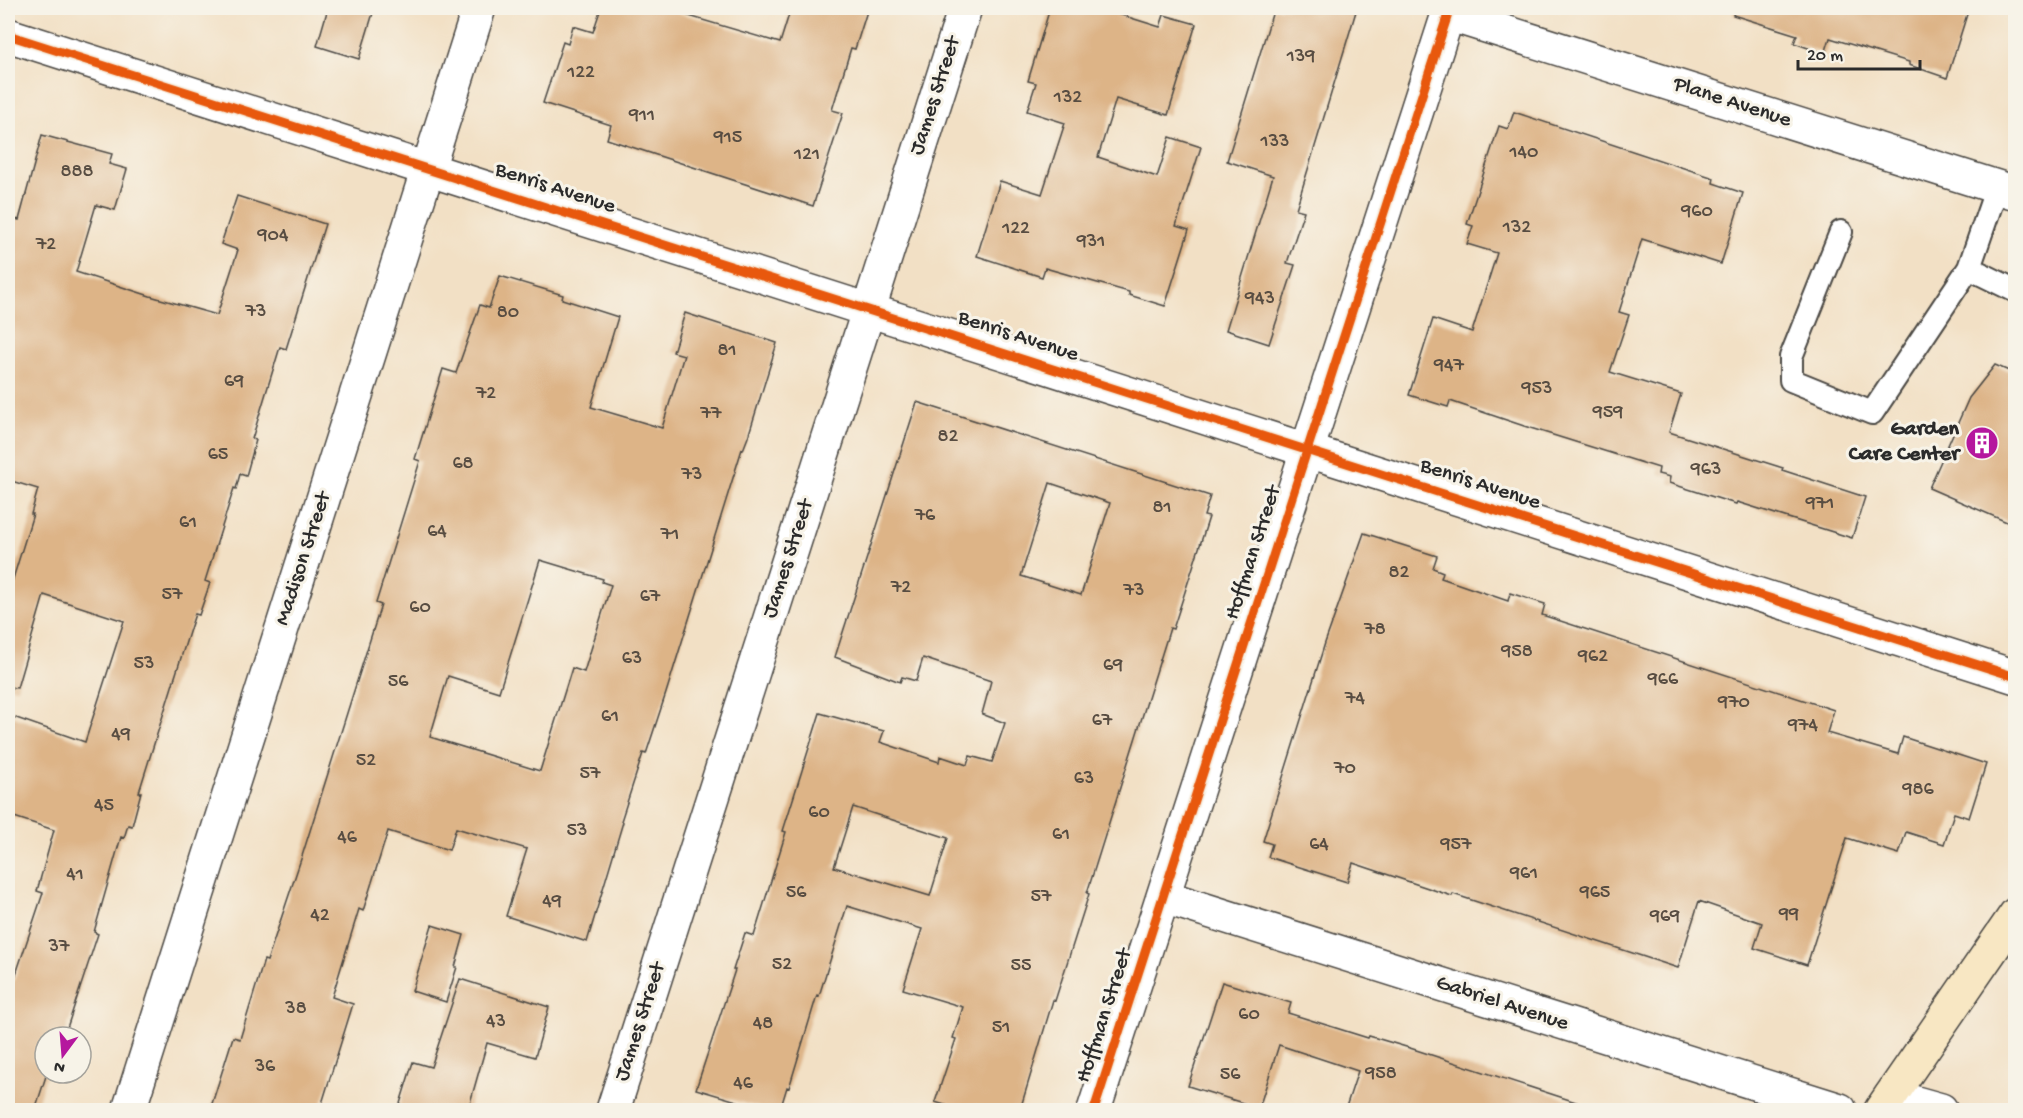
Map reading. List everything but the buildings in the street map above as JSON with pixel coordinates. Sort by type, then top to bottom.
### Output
[{"type":"main road","points":[[1886,1103],[2016,914]]},
{"type":"street","name":"Madison Street","points":[[129,1110],[479,8]]},
{"type":"street","name":"James Street","points":[[613,1110],[964,8]]},
{"type":"street","name":"Plane Avenue","points":[[1449,10],[2006,190]]},
{"type":"street","name":"Hoffman Street","points":[[1094,1110],[1449,10]]},
{"type":"street","name":"Benris Avenue","points":[[8,35],[2016,677]]},
{"type":"street","name":"Gabriel Avenue","points":[[1164,897],[1840,1110]]},
{"type":"street","points":[[1886,1103],[1941,1110]]},
{"type":"lane","points":[[1841,232],[1791,357],[1791,380],[1872,413],[1969,268],[2006,190]]},
{"type":"lane","points":[[1969,268],[2016,291]]},
{"type":"cycle path","points":[[1094,1110],[1450,8]]},
{"type":"cycle path","points":[[8,35],[2016,677]]},
{"type":"place","name":"Garden Care Center","points":[[1982,443]]}]
